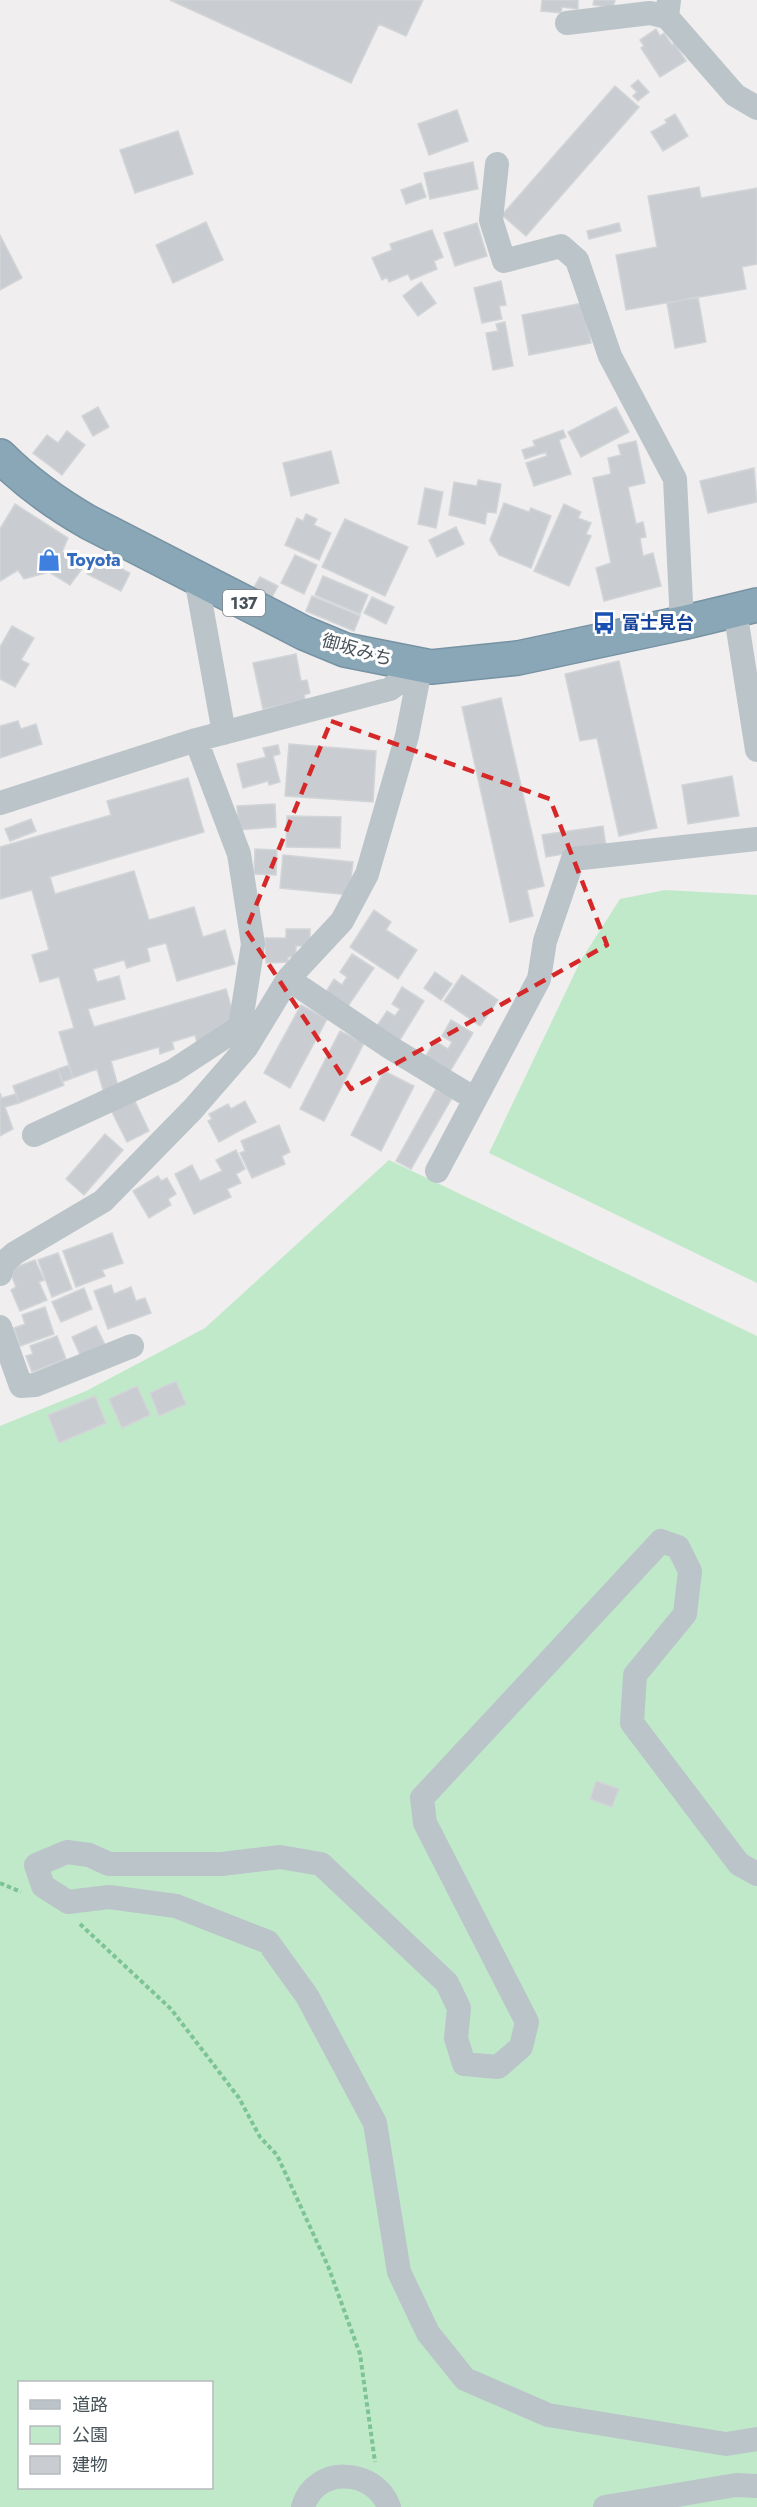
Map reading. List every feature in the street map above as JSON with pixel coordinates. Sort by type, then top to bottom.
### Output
[{"type":"highway","name":"御坂みち","points":[[0,456],[20,476],[54,502],[304,633],[345,650],[431,667],[518,658],[746,607]]},
{"type":"street","points":[[567,22],[651,14],[668,8],[735,95],[757,108]]},
{"type":"street","points":[[497,164],[491,220],[504,261],[561,246],[576,260],[610,356],[675,479],[682,623]]},
{"type":"street","points":[[196,578],[225,733]]},
{"type":"street","points":[[746,607],[757,750]]},
{"type":"street","points":[[0,803],[196,740],[390,688],[421,665]]},
{"type":"street","points":[[0,1274],[3,1263],[15,1253],[103,1201],[193,1109],[246,1048],[288,979],[342,921],[367,874],[407,736],[421,665]]},
{"type":"street","points":[[34,1135],[173,1071],[240,1027],[253,944],[241,865],[239,854],[196,740]]},
{"type":"street","points":[[437,1171],[539,979],[545,941],[573,859],[757,839]]},
{"type":"street","points":[[288,979],[391,1048],[475,1099]]},
{"type":"street","points":[[0,1327],[21,1386],[35,1385],[132,1346]]},
{"type":"street","points":[[757,1874],[739,1864],[632,1723],[635,1675],[685,1614],[690,1571],[678,1547],[661,1541],[422,1798],[425,1823],[527,2022],[521,2047],[498,2067],[464,2064],[456,2038],[459,2008],[447,1983],[321,1864],[280,1857],[222,1864],[109,1864],[89,1855],[68,1852],[36,1865],[43,1886],[68,1902],[109,1898],[176,1906],[268,1942],[307,1996],[375,2123],[399,2272],[428,2333],[465,2379],[548,2415],[726,2444],[757,2439]]},
{"type":"street","points":[[303,2507],[316,2486],[329,2478],[346,2475],[363,2479],[384,2498]]},
{"type":"street","points":[[604,2507],[736,2485],[757,2486]]},
{"type":"path","points":[[0,1883],[29,1896]]},
{"type":"path","points":[[75,1921],[119,1958],[145,1982],[146,1988],[171,2009],[239,2098],[260,2137],[276,2155],[328,2266],[360,2354],[384,2498]]},
{"type":"highlighted area","points":[[331,721],[550,799],[607,945],[351,1089],[246,930]]},
{"type":"green space","points":[[665,890],[757,895],[757,1283],[489,1153],[581,960],[620,899]]},
{"type":"green space","points":[[389,1160],[757,1336],[757,2507],[0,2507],[0,1426],[86,1391],[205,1328]]},
{"type":"building","points":[[170,0],[423,0],[406,36],[379,24],[351,83]]},
{"type":"building","points":[[542,0],[578,0],[578,9],[562,7],[561,13],[541,11]]},
{"type":"building","points":[[594,0],[615,0],[613,8],[593,5]]},
{"type":"building","points":[[656,29],[660,36],[664,33],[672,45],[674,43],[686,61],[660,77],[641,48],[644,46],[640,40]]},
{"type":"building","points":[[638,80],[649,92],[638,101],[633,96],[637,92],[631,86]]},
{"type":"building","points":[[615,86],[639,107],[526,236],[502,215]]},
{"type":"building","points":[[457,110],[468,141],[429,155],[418,124]]},
{"type":"building","points":[[675,114],[688,136],[663,151],[651,132],[667,123],[665,120]]},
{"type":"building","points":[[178,131],[193,174],[135,193],[120,150]]},
{"type":"building","points":[[473,162],[478,189],[430,199],[424,173]]},
{"type":"building","points":[[421,183],[426,197],[406,204],[401,190]]},
{"type":"building","points":[[699,187],[701,198],[757,188],[757,264],[742,267],[746,289],[626,310],[616,255],[657,247],[648,196]]},
{"type":"building","points":[[206,222],[223,260],[173,283],[156,245]]},
{"type":"building","points":[[477,223],[487,256],[455,266],[444,233]]},
{"type":"building","points":[[619,223],[621,231],[589,239],[587,231]]},
{"type":"building","points":[[432,230],[443,257],[434,261],[437,269],[411,280],[408,274],[389,282],[387,277],[382,280],[372,258],[392,250],[390,244]]},
{"type":"building","points":[[0,235],[22,278],[0,290]]},
{"type":"building","points":[[501,281],[506,305],[499,306],[502,319],[482,323],[474,288]]},
{"type":"building","points":[[421,282],[436,303],[418,316],[403,296]]},
{"type":"building","points":[[698,297],[706,342],[675,348],[667,303]]},
{"type":"building","points":[[583,303],[591,343],[529,355],[522,315]]},
{"type":"building","points":[[505,322],[513,366],[493,370],[486,333],[498,331],[496,324]]},
{"type":"building","points":[[98,407],[109,427],[93,436],[82,416]]},
{"type":"building","points":[[616,407],[629,432],[581,457],[568,432]]},
{"type":"building","points":[[563,430],[566,437],[559,440],[571,474],[534,486],[526,463],[547,456],[546,452],[525,459],[522,450],[535,446],[533,441]]},
{"type":"building","points":[[67,431],[85,445],[62,475],[33,453],[47,435],[58,443]]},
{"type":"building","points":[[636,441],[645,483],[628,487],[636,524],[643,522],[646,537],[640,538],[643,556],[653,553],[661,586],[604,601],[596,568],[611,563],[593,478],[611,474],[608,458],[621,455],[618,445]]},
{"type":"building","points":[[331,451],[339,483],[291,496],[283,463]]},
{"type":"building","points":[[754,468],[757,502],[708,513],[700,481]]},
{"type":"building","points":[[478,480],[501,484],[496,513],[487,512],[485,524],[449,515],[454,482],[477,486]]},
{"type":"building","points":[[425,488],[443,492],[436,528],[418,524]]},
{"type":"building","points":[[504,503],[529,512],[531,508],[551,516],[531,568],[499,555],[490,540]]},
{"type":"building","points":[[15,504],[68,538],[62,552],[84,566],[70,585],[49,572],[24,579],[18,570],[0,581],[0,529]]},
{"type":"building","points":[[564,504],[581,512],[578,518],[591,523],[586,534],[591,536],[569,586],[534,571]]},
{"type":"building","points":[[306,514],[317,519],[314,525],[331,533],[319,560],[285,545],[297,518],[303,521]]},
{"type":"building","points":[[345,519],[408,547],[385,596],[322,567]]},
{"type":"building","points":[[456,527],[464,544],[437,557],[429,540]]},
{"type":"building","points":[[295,555],[317,565],[304,594],[281,583]]},
{"type":"building","points":[[97,556],[130,573],[121,591],[87,574]]},
{"type":"building","points":[[323,576],[368,595],[360,614],[315,595]]},
{"type":"building","points":[[260,577],[278,586],[272,597],[254,587]]},
{"type":"building","points":[[312,596],[360,616],[354,631],[306,611]]},
{"type":"building","points":[[372,597],[394,607],[386,624],[364,613]]},
{"type":"building","points":[[12,626],[34,638],[21,660],[29,664],[15,687],[0,679],[0,647]]},
{"type":"building","points":[[296,654],[301,681],[307,680],[310,693],[304,695],[305,700],[263,709],[253,663]]},
{"type":"building","points":[[619,661],[657,828],[619,836],[597,738],[580,741],[565,674]]},
{"type":"building","points":[[501,698],[544,886],[527,890],[533,916],[510,922],[462,707]]},
{"type":"building","points":[[18,721],[21,729],[36,724],[42,744],[0,758],[0,726]]},
{"type":"building","points":[[289,744],[376,751],[373,802],[285,796]]},
{"type":"building","points":[[278,745],[280,754],[273,756],[280,782],[269,785],[268,781],[243,788],[237,764],[266,757],[263,748]]},
{"type":"building","points":[[732,776],[739,816],[688,824],[682,785]]},
{"type":"building","points":[[188,778],[204,832],[50,877],[55,894],[134,871],[149,920],[194,907],[203,937],[225,930],[235,964],[177,981],[166,943],[147,948],[150,961],[127,968],[124,960],[93,969],[97,982],[119,976],[125,999],[88,1009],[94,1027],[226,989],[236,1023],[197,1043],[195,1035],[172,1042],[174,1049],[160,1054],[159,1047],[111,1061],[120,1093],[105,1097],[97,1069],[73,1078],[59,1032],[74,1028],[59,977],[40,982],[32,955],[49,950],[32,890],[0,899],[0,847],[111,815],[107,801]]},
{"type":"building","points":[[275,804],[276,827],[239,830],[237,806]]},
{"type":"building","points":[[287,816],[341,817],[340,848],[286,847]]},
{"type":"building","points":[[31,819],[36,831],[10,841],[5,829]]},
{"type":"building","points":[[603,826],[606,847],[546,857],[542,835]]},
{"type":"building","points":[[255,849],[277,850],[276,875],[254,874]]},
{"type":"building","points":[[283,855],[353,862],[349,895],[280,888]]},
{"type":"building","points":[[374,910],[391,922],[386,930],[417,950],[398,979],[350,947]]},
{"type":"building","points":[[286,929],[310,929],[310,946],[296,946],[296,957],[288,957],[288,962],[266,963],[265,938],[286,938]]},
{"type":"building","points":[[352,954],[374,968],[346,1009],[324,995],[334,979],[342,985],[347,977],[340,972]]},
{"type":"building","points":[[435,972],[452,984],[441,1000],[424,988]]},
{"type":"building","points":[[462,975],[498,1000],[480,1026],[444,1001]]},
{"type":"building","points":[[402,987],[424,1001],[398,1043],[375,1029],[387,1011],[395,1016],[400,1009],[392,1004]]},
{"type":"building","points":[[301,1005],[327,1019],[290,1088],[264,1073]]},
{"type":"building","points":[[451,1020],[473,1033],[449,1073],[424,1059],[435,1041],[448,1049],[452,1042],[442,1036]]},
{"type":"building","points":[[340,1031],[364,1043],[324,1121],[300,1109]]},
{"type":"building","points":[[69,1065],[73,1078],[62,1082],[58,1069]]},
{"type":"building","points":[[58,1069],[64,1085],[19,1103],[13,1086]]},
{"type":"building","points":[[384,1071],[414,1086],[381,1151],[351,1135]]},
{"type":"building","points":[[436,1089],[452,1098],[411,1169],[396,1161]]},
{"type":"building","points":[[0,1093],[2,1098],[16,1094],[19,1103],[5,1107],[13,1129],[0,1136]]},
{"type":"building","points":[[133,1097],[149,1131],[127,1142],[110,1108]]},
{"type":"building","points":[[245,1101],[256,1122],[219,1142],[208,1121],[212,1119],[209,1114],[228,1104],[231,1109]]},
{"type":"building","points":[[279,1125],[290,1152],[282,1156],[285,1164],[252,1178],[240,1153],[245,1151],[241,1141]]},
{"type":"building","points":[[105,1134],[123,1150],[84,1195],[66,1179]]},
{"type":"building","points":[[236,1150],[245,1169],[236,1174],[241,1183],[227,1189],[231,1197],[194,1214],[175,1174],[192,1165],[200,1181],[222,1171],[216,1160]]},
{"type":"building","points":[[158,1176],[161,1181],[167,1178],[176,1194],[168,1199],[171,1205],[149,1218],[133,1191]]},
{"type":"building","points":[[112,1233],[123,1263],[102,1270],[105,1276],[76,1287],[63,1251]]},
{"type":"building","points":[[58,1253],[72,1289],[52,1297],[38,1260]]},
{"type":"building","points":[[35,1260],[44,1280],[39,1282],[47,1300],[20,1311],[11,1290],[16,1287],[9,1270]]},
{"type":"building","points":[[111,1285],[114,1294],[131,1287],[136,1301],[145,1298],[151,1313],[108,1329],[94,1291]]},
{"type":"building","points":[[84,1288],[92,1309],[61,1322],[52,1302]]},
{"type":"building","points":[[45,1307],[54,1334],[20,1346],[14,1328],[25,1324],[22,1315]]},
{"type":"building","points":[[96,1326],[106,1347],[82,1359],[72,1337]]},
{"type":"building","points":[[57,1336],[66,1359],[32,1372],[26,1356],[33,1354],[30,1346]]},
{"type":"building","points":[[176,1381],[186,1404],[159,1416],[150,1393]]},
{"type":"building","points":[[137,1386],[150,1415],[122,1428],[109,1399]]},
{"type":"building","points":[[95,1396],[106,1423],[59,1443],[48,1415]]},
{"type":"building","points":[[596,1781],[619,1789],[612,1807],[590,1799]]},
{"type":"place","name":"Toyota","points":[[49,560]]},
{"type":"place","name":"富士見台","points":[[604,623]]}]
